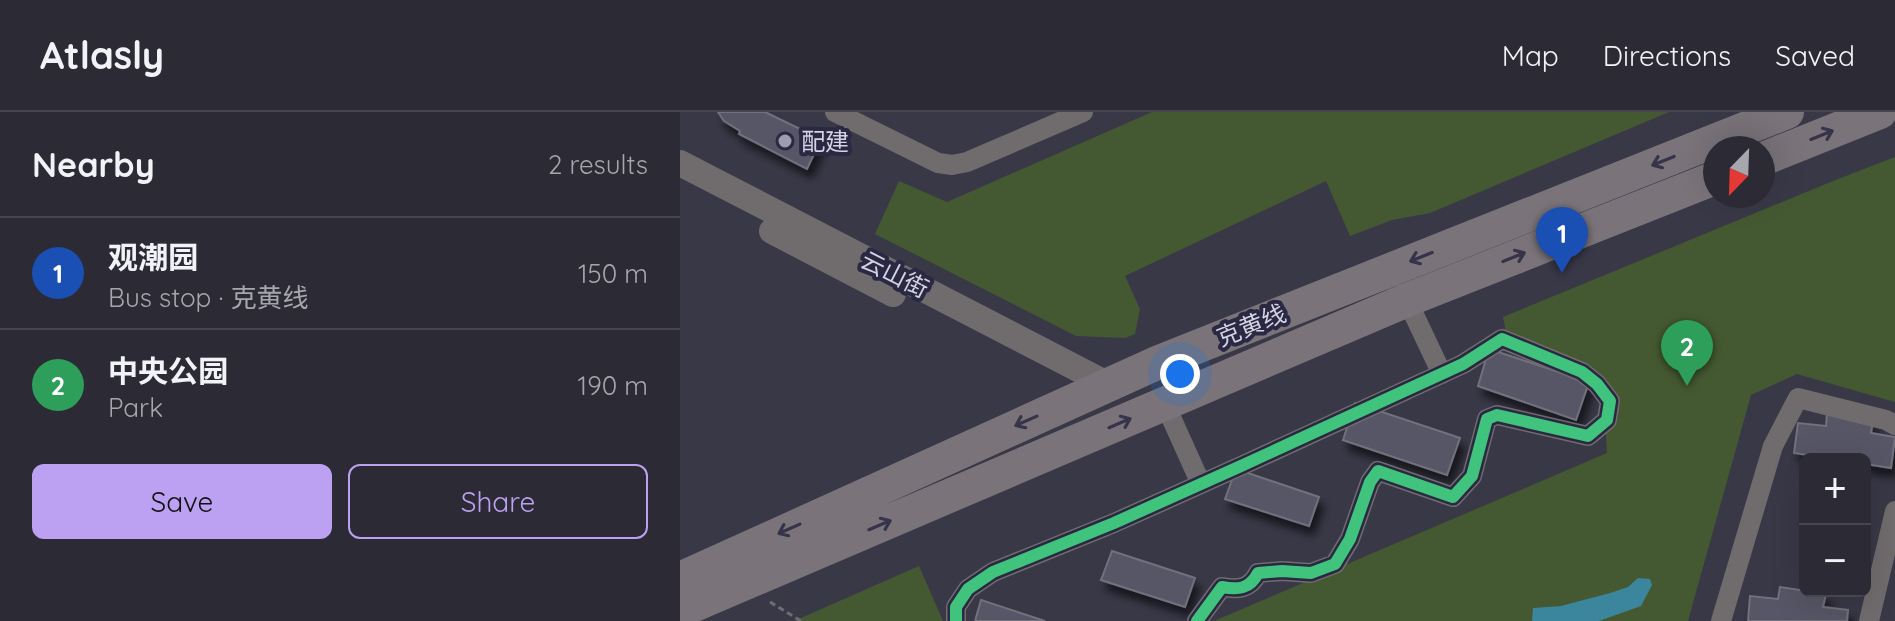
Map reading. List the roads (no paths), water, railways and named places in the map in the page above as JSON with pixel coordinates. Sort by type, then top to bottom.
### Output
[{"type":"highway","name":"克黄线","points":[[680,579],[1159,362],[1787,112]]},
{"type":"highway","points":[[1775,154],[1880,112]]},
{"type":"highway","name":"克黄线","points":[[680,611],[1407,300],[1703,183]]},
{"type":"street","points":[[835,112],[938,163],[952,165],[967,162],[1083,112]]},
{"type":"street","name":"云山街","points":[[680,163],[1099,389]]},
{"type":"street","name":"云山街","points":[[680,183],[852,273],[1099,389]]},
{"type":"street","points":[[1407,300],[1442,374]]},
{"type":"street","points":[[956,621],[956,607],[968,589],[993,572],[1114,523],[1442,374],[1502,339],[1582,372],[1597,384],[1610,401],[1607,420],[1588,436],[1497,415],[1487,419],[1472,476],[1453,497],[1378,471],[1370,482],[1350,539],[1335,564],[1311,573],[1258,573],[1248,586],[1237,590],[1222,587],[1197,621]]},
{"type":"street","points":[[1721,621],[1773,446],[1798,398],[1886,420],[1895,425]]},
{"type":"street","points":[[1165,404],[1201,484]]},
{"type":"street","points":[[1869,621],[1895,511]]},
{"type":"water","points":[[1638,578],[1650,579],[1652,585],[1641,606],[1599,621],[1532,621],[1533,608],[1561,606],[1610,593],[1628,587]]},
{"type":"place","name":"配建","points":[[785,141]]},
{"type":"place","name":"观潮园","points":[[1562,273]]},
{"type":"place","name":"中央公园","points":[[1687,386]]}]
